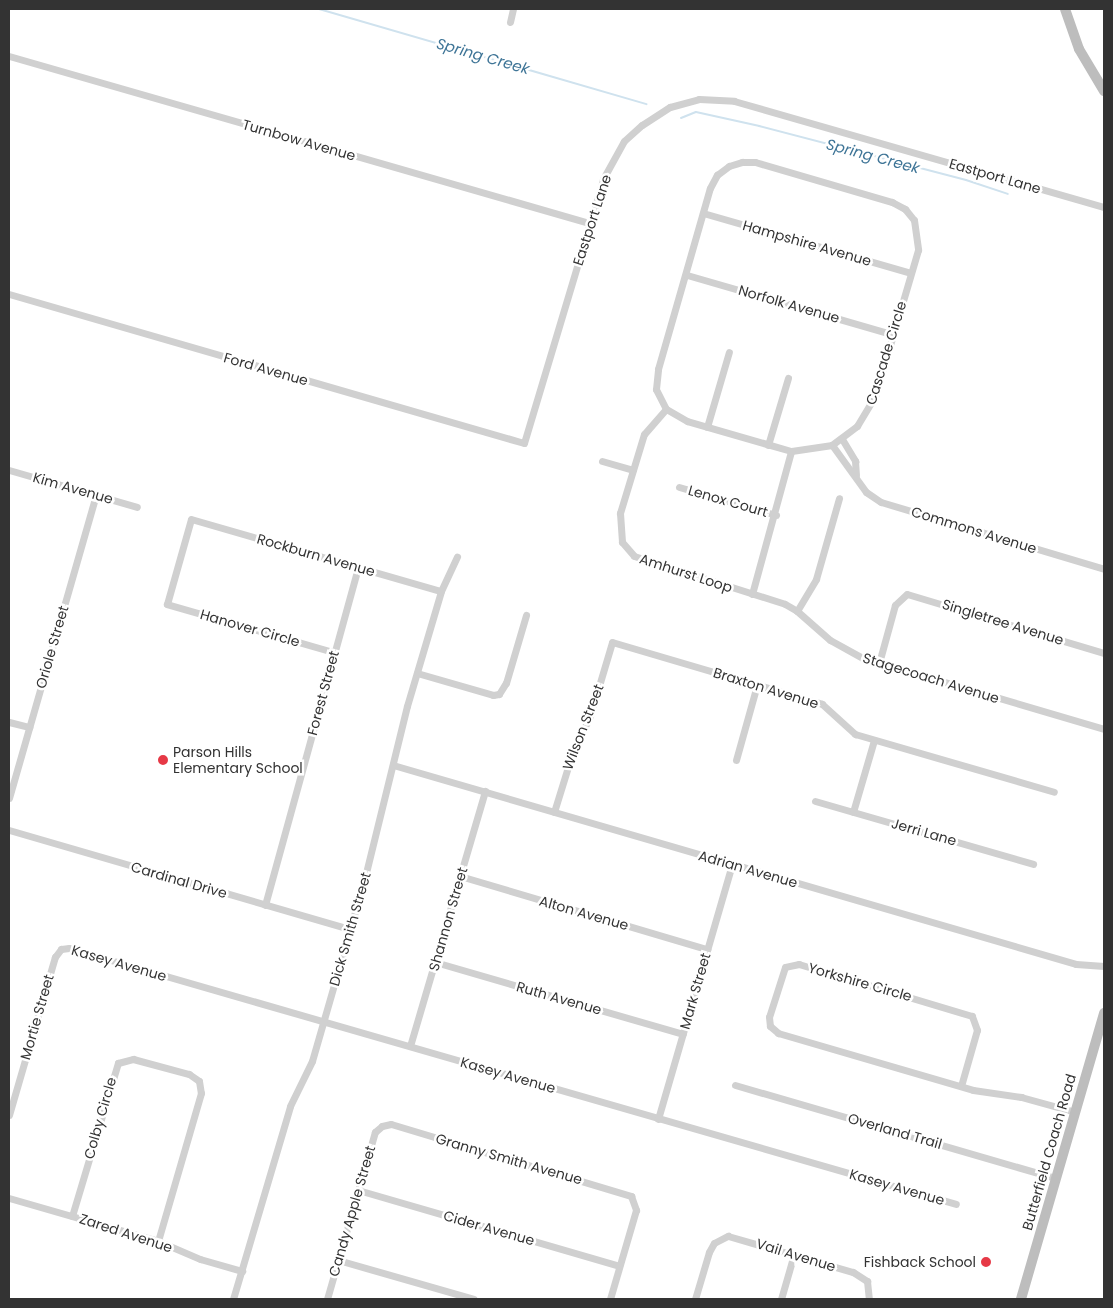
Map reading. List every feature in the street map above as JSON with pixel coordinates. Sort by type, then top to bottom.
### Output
[{"type":"main road","points":[[1065,9],[1079,49],[1104,91]]},
{"type":"main road","name":"Butterfield Coach Road","points":[[1021,1299],[1104,1013]]},
{"type":"street","points":[[510,22],[513,9]]},
{"type":"street","name":"Turnbow Avenue","points":[[9,56],[589,223]]},
{"type":"street","name":"Eastport Lane","points":[[524,443],[603,179],[624,141],[642,125],[670,108],[699,99],[734,101],[1104,207]]},
{"type":"street","name":"Cascade Circle","points":[[742,162],[755,162],[892,202],[905,209],[914,220],[918,234],[918,250],[910,273],[871,404],[842,439],[832,445],[791,451],[768,445],[676,416],[666,409],[658,394],[656,380],[704,213],[717,175],[729,166],[742,162]]},
{"type":"street","name":"Hampshire Avenue","points":[[704,213],[910,273]]},
{"type":"street","name":"Norfolk Avenue","points":[[687,275],[891,334]]},
{"type":"street","name":"Ford Avenue","points":[[9,294],[524,443]]},
{"type":"street","points":[[707,427],[729,352]]},
{"type":"street","points":[[768,445],[788,378]]},
{"type":"street","name":"Amhurst Loop","points":[[666,409],[644,434],[618,522],[622,542],[628,550],[642,561],[771,599]]},
{"type":"street","name":"Commons Avenue","points":[[842,439],[855,461],[856,475]]},
{"type":"street","name":"Commons Avenue","points":[[832,445],[844,466],[856,475],[866,492],[881,502],[1104,569]]},
{"type":"street","points":[[752,594],[776,515],[791,451]]},
{"type":"street","points":[[602,462],[634,470]]},
{"type":"street","name":"Kim Avenue","points":[[9,472],[137,507]]},
{"type":"street","name":"Lenox Court","points":[[680,486],[776,515]]},
{"type":"street","name":"Oriole Street","points":[[9,798],[96,495]]},
{"type":"street","points":[[797,611],[816,578],[839,498]]},
{"type":"street","name":"Rockburn Avenue","points":[[167,604],[191,519],[441,591]]},
{"type":"street","name":"Dick Smith Street","points":[[234,1299],[290,1106],[310,1068],[324,1022],[350,930],[417,672],[441,591],[457,556]]},
{"type":"street","name":"Forest Street","points":[[265,906],[358,567]]},
{"type":"street","name":"Singletree Avenue","points":[[879,663],[895,605],[902,596],[912,595],[1104,653]]},
{"type":"street","name":"Stagecoach Avenue","points":[[771,599],[797,611],[842,648],[879,663],[1104,729]]},
{"type":"street","name":"Hanover Circle","points":[[167,604],[334,652]]},
{"type":"street","points":[[417,672],[492,695],[499,694],[506,683],[526,615]]},
{"type":"street","name":"Braxton Avenue","points":[[612,642],[822,704],[855,734],[1054,792]]},
{"type":"street","name":"Wilson Street","points":[[554,812],[572,754],[590,716],[612,642]]},
{"type":"street","points":[[736,760],[758,685]]},
{"type":"street","points":[[9,722],[29,727]]},
{"type":"street","points":[[853,812],[874,740]]},
{"type":"street","name":"Adrian Avenue","points":[[393,765],[1076,964],[1104,966]]},
{"type":"street","name":"Shannon Street","points":[[410,1046],[485,791]]},
{"type":"street","name":"Jerri Lane","points":[[815,801],[1033,864]]},
{"type":"street","name":"Cardinal Drive","points":[[9,830],[350,930]]},
{"type":"street","name":"Mark Street","points":[[658,1118],[732,864]]},
{"type":"street","name":"Alton Avenue","points":[[460,876],[707,949]]},
{"type":"street","name":"Kasey Avenue","points":[[61,949],[70,948],[956,1204]]},
{"type":"street","name":"Mortie Street","points":[[9,1115],[55,957],[61,949]]},
{"type":"street","name":"Ruth Avenue","points":[[435,962],[683,1034]]},
{"type":"street","name":"Yorkshire Circle","points":[[961,1086],[977,1030],[972,1016],[799,964],[788,965],[782,972],[769,1017],[770,1026],[778,1033],[961,1086],[1021,1097],[1075,1112]]},
{"type":"street","name":"Colby Circle","points":[[72,1216],[118,1063],[133,1059],[189,1074],[199,1081],[201,1093],[158,1241]]},
{"type":"street","name":"Overland Trail","points":[[735,1085],[1056,1178]]},
{"type":"street","name":"Granny Smith Avenue","points":[[382,1126],[391,1124],[626,1193],[635,1200],[636,1210],[619,1266]]},
{"type":"street","name":"Candy Apple Street","points":[[326,1299],[375,1132],[382,1126]]},
{"type":"street","name":"Cider Avenue","points":[[358,1190],[619,1266]]},
{"type":"street","name":"Zared Avenue","points":[[9,1198],[158,1241],[200,1259],[242,1271]]},
{"type":"street","name":"Vail Avenue","points":[[695,1299],[709,1252],[722,1238],[734,1236],[853,1272],[867,1281],[869,1299]]},
{"type":"street","points":[[781,1299],[794,1254]]},
{"type":"street","points":[[338,1260],[474,1299]]},
{"type":"street","points":[[610,1299],[619,1266]]},
{"type":"waterway","name":"Spring Creek","points":[[319,9],[647,104]]},
{"type":"waterway","name":"Spring Creek","points":[[681,118],[696,112],[759,126],[966,180],[1008,194]]},
{"type":"place","name":"Parson Hills Elementary School","points":[[163,760]]},
{"type":"place","name":"Fishback School","points":[[986,1262]]}]
